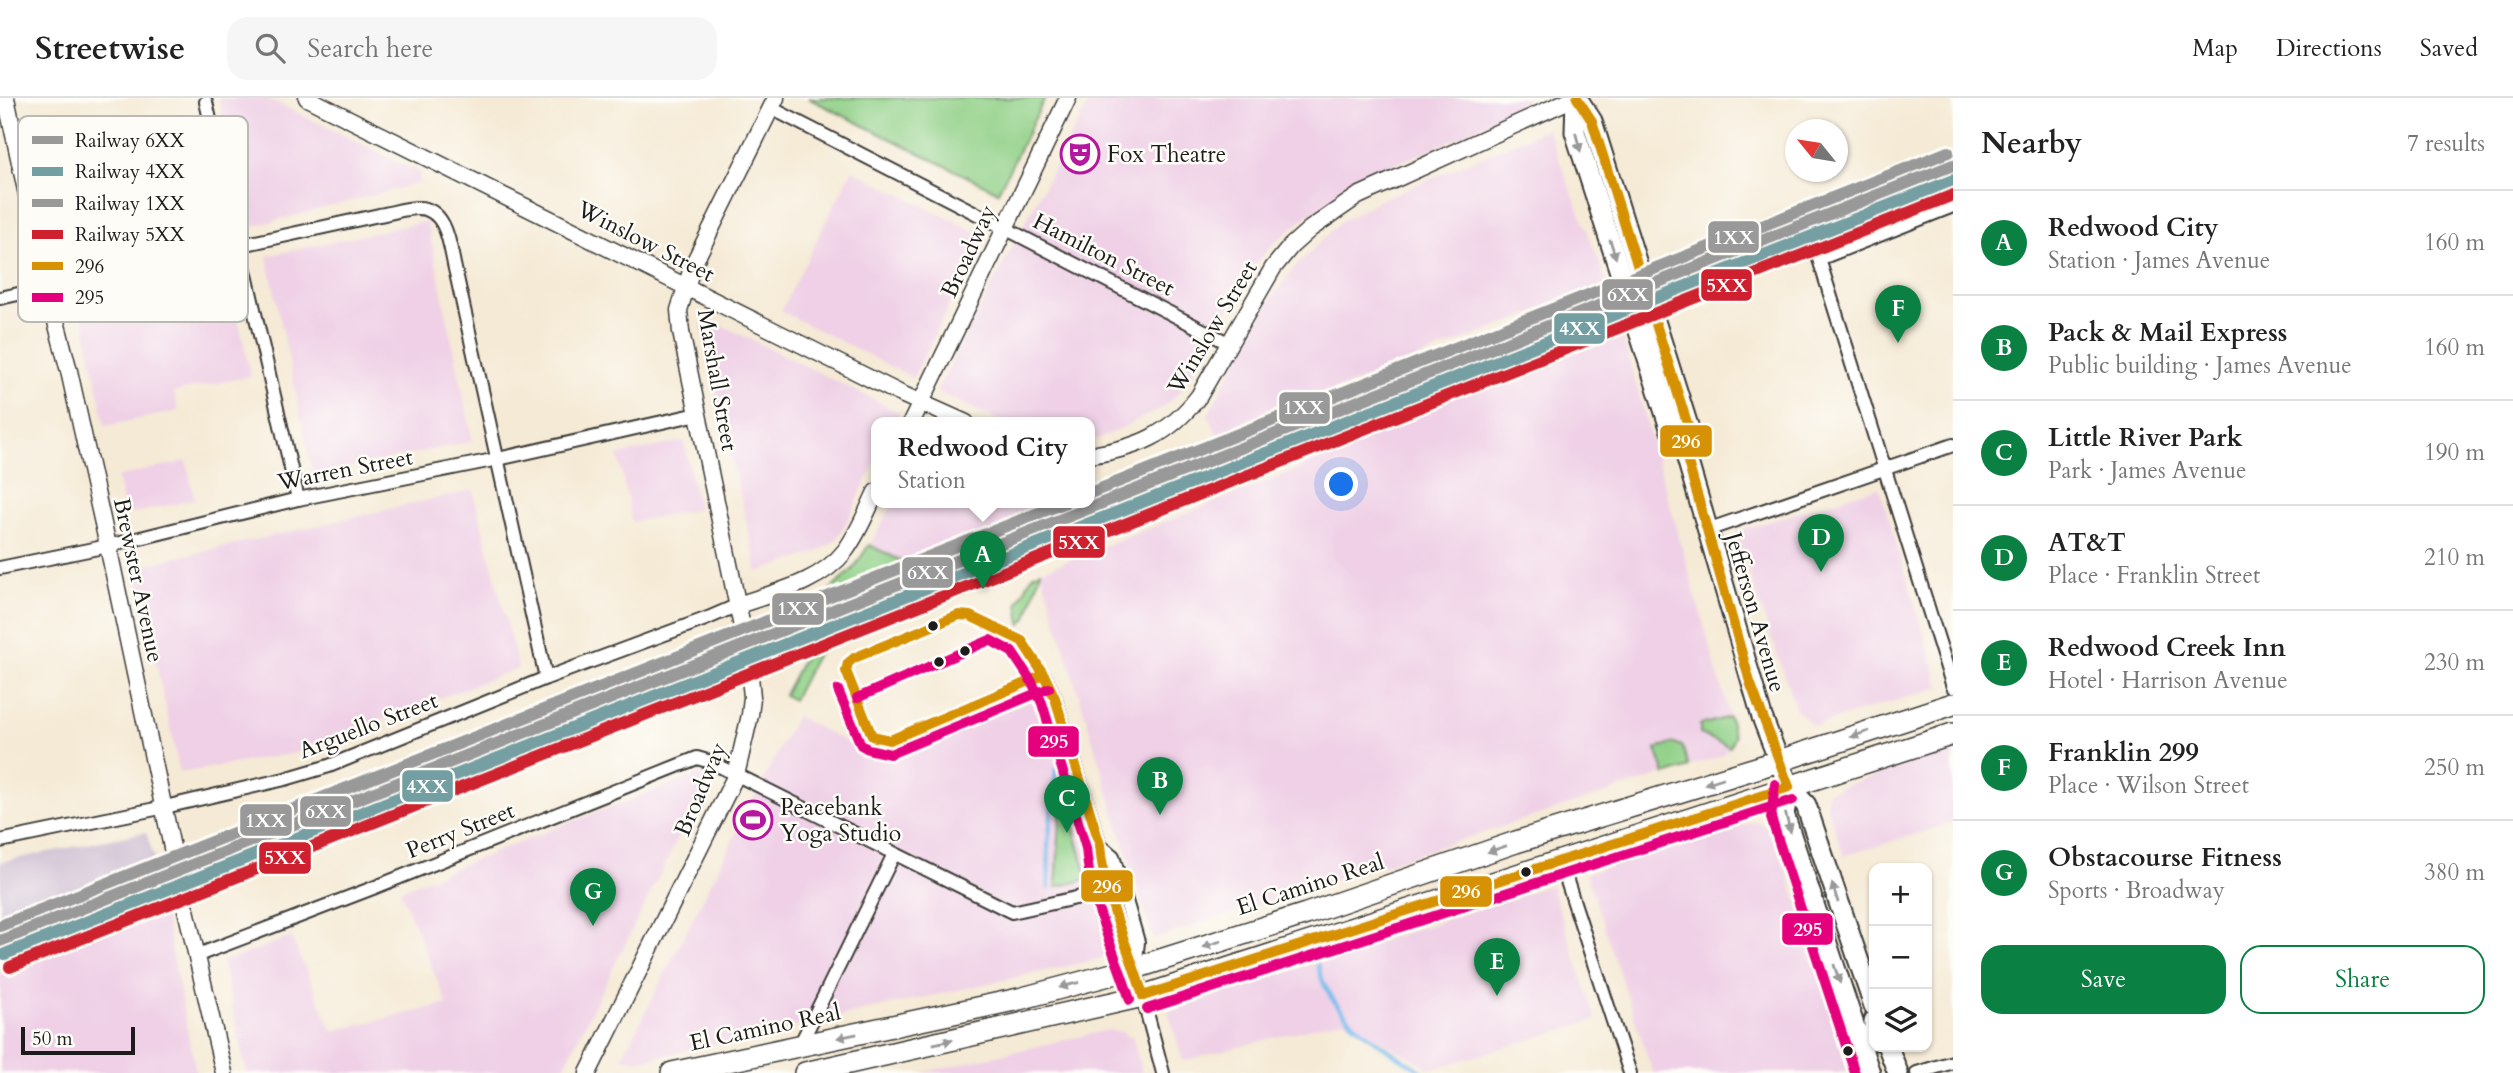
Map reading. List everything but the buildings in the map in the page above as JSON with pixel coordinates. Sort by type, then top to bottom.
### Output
[{"type":"main road","name":"Jefferson Avenue","points":[[1576,98],[1592,121],[1689,429],[1684,448],[1750,682],[1789,787],[1806,805],[1811,817],[1869,991]]},
{"type":"main road","name":"El Camino Real","points":[[672,1073],[1019,999],[1135,968],[1296,917],[1516,842],[1953,704]]},
{"type":"main road","points":[[805,1073],[1143,996],[1953,734]]},
{"type":"main road","name":"Jefferson Avenue","points":[[1789,787],[1784,814],[1870,1073]]},
{"type":"main road","points":[[1878,1052],[1881,1062],[1879,1073]]},
{"type":"main road","points":[[1890,1052],[1898,1073]]},
{"type":"street","name":"Brewster Avenue","points":[[6,98],[18,153]]},
{"type":"street","name":"Winslow Street","points":[[307,98],[953,417]]},
{"type":"street","name":"Broadway","points":[[914,417],[1068,98]]},
{"type":"street","name":"Winslow Street","points":[[1095,454],[1126,448],[1158,436],[1186,414],[1273,268],[1310,229],[1358,196],[1576,98]]},
{"type":"street","name":"Marshall Street","points":[[738,605],[679,310],[685,286],[774,103]]},
{"type":"street","name":"Hamilton Street","points":[[774,103],[1230,344]]},
{"type":"street","points":[[1953,206],[1819,259],[1953,687]]},
{"type":"street","points":[[248,245],[416,208],[440,218],[498,459],[546,678]]},
{"type":"street","points":[[248,285],[298,499]]},
{"type":"street","points":[[0,298],[18,294]]},
{"type":"street","name":"Brewster Avenue","points":[[56,322],[224,1073]]},
{"type":"street","name":"Warren Street","points":[[0,568],[108,546],[298,499],[498,459],[698,414]]},
{"type":"street","points":[[1707,530],[1953,445]]},
{"type":"street","points":[[738,605],[812,579],[832,565],[853,538],[871,502]]},
{"type":"street","name":"Broadway","points":[[588,1073],[736,775],[752,697],[748,656],[738,605]]},
{"type":"street","name":"Arguello Street","points":[[0,841],[165,807],[329,766],[546,678],[738,605]]},
{"type":"street","points":[[1044,675],[1055,698],[1100,845],[1100,864],[1125,949],[1135,968],[1163,1073]]},
{"type":"street","name":"Perry Street","points":[[198,955],[691,760],[702,759],[1012,912],[1108,891]]},
{"type":"street","points":[[1100,845],[1113,856],[1138,942],[1135,968]]},
{"type":"street","points":[[799,1047],[894,854]]},
{"type":"street","points":[[1560,860],[1630,1073]]},
{"type":"street","points":[[1917,1073],[1953,1062]]},
{"type":"shaded area","points":[[219,98],[267,98],[419,172],[420,183],[248,228],[248,116],[223,116]]},
{"type":"shaded area","points":[[1091,98],[1528,98],[1522,104],[1460,137],[1368,176],[1308,215],[1272,245],[1256,264],[1183,389],[1162,408],[1095,439],[1095,417],[991,417],[936,391]]},
{"type":"shaded area","points":[[1547,129],[1608,284],[1218,436],[1208,415],[1263,309],[1294,268],[1341,221],[1382,199]]},
{"type":"shaded area","points":[[852,170],[984,236],[913,378],[781,311]]},
{"type":"shaded area","points":[[427,221],[473,441],[313,475],[267,256]]},
{"type":"shaded area","points":[[705,317],[899,412],[897,417],[871,417],[871,471],[836,540],[818,552],[758,572],[701,326]]},
{"type":"shaded area","points":[[84,322],[239,322],[251,376],[174,392],[178,411],[105,426]]},
{"type":"shaded area","points":[[1622,335],[1734,732],[1730,747],[1721,756],[1153,939],[1041,571],[1304,467],[1300,457],[1441,401]]},
{"type":"shaded area","points":[[684,441],[698,509],[632,522],[618,455]]},
{"type":"shaded area","points":[[186,461],[195,499],[126,515],[117,477]]},
{"type":"shaded area","points":[[1879,487],[1940,687],[1813,726],[1796,709],[1735,532]]},
{"type":"shaded area","points":[[473,490],[518,668],[296,753],[180,773],[135,567]]},
{"type":"shaded area","points":[[890,508],[1049,508],[904,565],[869,547]]},
{"type":"shaded area","points":[[1039,698],[1092,872],[1112,956],[638,1061],[622,1058],[796,716],[856,747],[882,753]]},
{"type":"shaded area","points":[[1953,749],[1953,823],[1844,856],[1826,803],[1828,792]]},
{"type":"shaded area","points":[[712,769],[561,1073],[247,1073],[222,962],[291,937],[333,1031],[447,1004],[400,890]]},
{"type":"shaded area","points":[[1755,821],[1771,828],[1856,1067],[1840,1073],[1653,1073],[1586,873]]},
{"type":"shaded area","points":[[146,832],[157,867],[0,928],[0,862]]},
{"type":"shaded area","points":[[1551,885],[1596,1020],[1432,1069],[1343,1020],[1183,1061],[1168,1011]]},
{"type":"shaded area","points":[[162,901],[196,1073],[0,1073],[0,969]]},
{"type":"shaded area","points":[[1108,1030],[1132,1036],[1142,1073],[921,1073]]},
{"type":"green space","points":[[808,98],[1045,98],[998,192]]},
{"type":"green space","points":[[869,545],[906,563],[830,595],[829,591],[853,569]]},
{"type":"green space","points":[[1041,571],[1027,618],[1021,625],[1018,603],[1033,574]]},
{"type":"green space","points":[[809,647],[818,652],[793,700],[784,695]]},
{"type":"green space","points":[[1729,717],[1734,737],[1730,747],[1700,734],[1700,725]]},
{"type":"green space","points":[[1674,743],[1682,746],[1689,767],[1665,775],[1656,749]]},
{"type":"green space","points":[[1062,787],[1088,879],[1056,887]]},
{"type":"waterway","points":[[1049,888],[1048,843],[1056,770]]},
{"type":"waterway","points":[[1318,965],[1333,1000],[1345,1015],[1376,1041],[1424,1073]]},
{"type":"rail line","name":"1XX","points":[[1095,491],[1948,152]]},
{"type":"rail line","name":"6XX","points":[[1095,506],[1953,165]]},
{"type":"rail line","name":"4XX","points":[[5,954],[1953,180]]},
{"type":"rail line","name":"5XX","points":[[10,967],[1953,195]]},
{"type":"rail line","name":"1XX","points":[[0,926],[1051,508]]},
{"type":"rail line","name":"6XX","points":[[0,941],[1090,508]]},
{"type":"transit line","name":"296","points":[[1577,98],[1592,121],[1689,429],[1684,448],[1750,682],[1789,787]]},
{"type":"transit line","name":"296","points":[[959,615],[970,616],[1022,641],[1044,675],[890,740],[872,736],[846,671],[848,663],[854,658],[959,615]]},
{"type":"transit line","name":"295","points":[[857,698],[990,640],[1012,652],[1042,703],[1086,848],[1097,906],[1130,1000]]},
{"type":"transit line","name":"296","points":[[1044,675],[1055,698],[1100,845],[1111,903],[1143,996]]},
{"type":"transit line","name":"295","points":[[838,690],[861,745],[890,754],[1049,688]]},
{"type":"transit line","name":"295","points":[[1775,784],[1771,818],[1855,1073]]},
{"type":"transit line","name":"296","points":[[1143,996],[1789,787]]},
{"type":"transit line","name":"295","points":[[1147,1009],[1793,800]]},
{"type":"place","name":"Fox Theatre","points":[[1080,154]]},
{"type":"place","name":"Franklin 299","points":[[1898,343]]},
{"type":"place","name":"AT&T","points":[[1821,572]]},
{"type":"place","name":"Redwood City","points":[[983,589]]},
{"type":"place","name":"Pack & Mail Express","points":[[1160,815]]},
{"type":"place","name":"Peacebank Yoga Studio","points":[[753,820]]},
{"type":"place","name":"Little River Park","points":[[1067,833]]},
{"type":"place","name":"Obstacourse Fitness","points":[[593,926]]},
{"type":"place","name":"Redwood Creek Inn","points":[[1497,996]]}]
